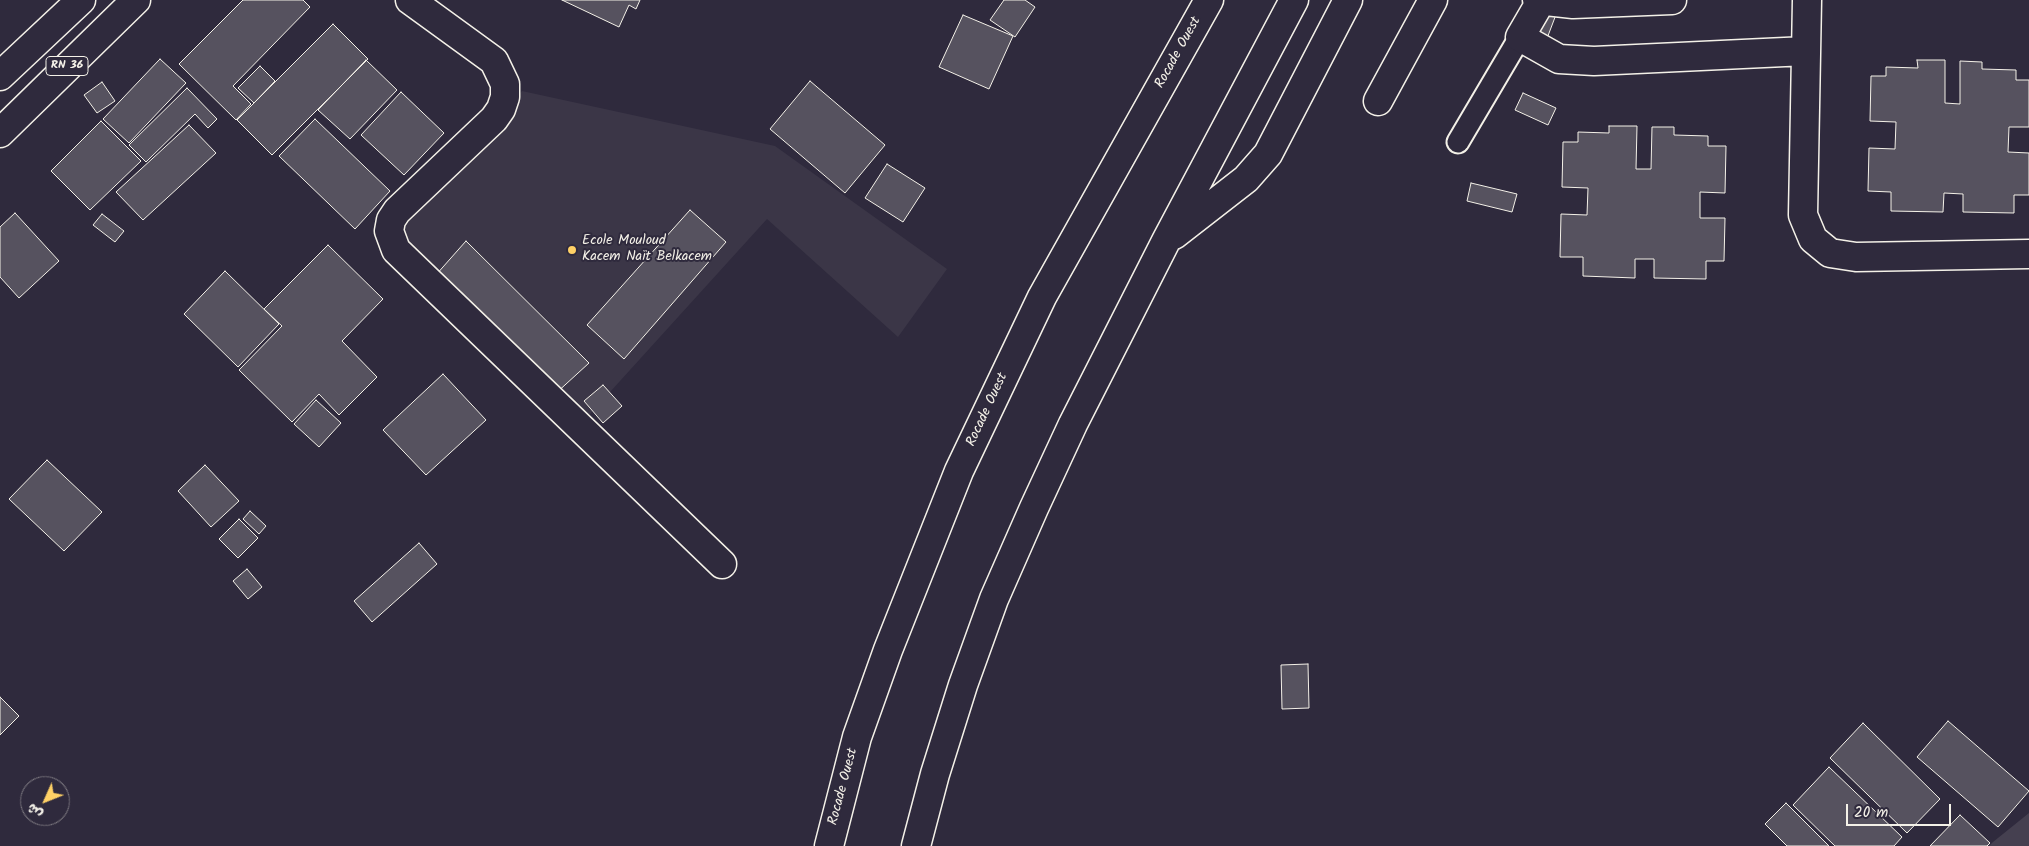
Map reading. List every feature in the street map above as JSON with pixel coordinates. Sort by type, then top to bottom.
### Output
[{"type":"main road","name":"RN 36","points":[[0,76],[81,0]]},
{"type":"main road","name":"RN 36","points":[[0,133],[136,0]]},
{"type":"main road","points":[[410,0],[494,61],[505,84],[505,96],[502,108],[494,119],[397,211],[391,220],[389,231],[396,250],[722,564]]},
{"type":"main road","name":"Rocade Ouest","points":[[829,846],[857,737],[872,694],[960,471],[1042,297],[1209,0]]},
{"type":"main road","points":[[916,846],[934,774],[994,599],[1073,424],[1166,241],[1294,0]]},
{"type":"main road","points":[[1166,241],[1246,179],[1268,154],[1348,0]]},
{"type":"main road","points":[[1378,101],[1433,0]]},
{"type":"main road","points":[[1672,0],[1573,4],[1539,0],[1520,37],[1559,59],[1594,61],[1806,51]]},
{"type":"main road","points":[[1807,0],[1803,215],[1813,239],[1830,254],[1856,257],[2029,254]]},
{"type":"lane","points":[[1458,142],[1520,37]]},
{"type":"shaded area","name":"Ecole Mouloud Kacem Naït Belkacem","points":[[522,91],[775,146],[947,269],[898,337],[767,219],[581,424],[386,232]]},
{"type":"shaded area","points":[[2029,813],[2029,846],[1989,846],[1993,842]]},
{"type":"building","points":[[243,0],[303,0],[310,7],[233,86],[251,104],[236,120],[179,64]]},
{"type":"building","points":[[562,0],[640,0],[636,9],[629,5],[619,27]]},
{"type":"building","points":[[1004,0],[1025,0],[1035,7],[1015,37],[990,20]]},
{"type":"building","points":[[1544,7],[1557,12],[1546,41],[1533,37]]},
{"type":"building","points":[[963,15],[1013,36],[989,89],[939,67]]},
{"type":"building","points":[[333,24],[368,59],[272,155],[237,120]]},
{"type":"building","points":[[160,59],[186,83],[129,143],[103,119]]},
{"type":"building","points":[[366,60],[397,90],[350,139],[318,110]]},
{"type":"building","points":[[1917,60],[1945,60],[1945,103],[1960,104],[1960,61],[1982,62],[1982,69],[2016,70],[2016,80],[2029,80],[2029,127],[2009,127],[2008,152],[2029,153],[2029,195],[2014,195],[2014,213],[1963,212],[1963,194],[1944,193],[1943,212],[1891,211],[1891,192],[1868,191],[1869,148],[1895,149],[1896,122],[1870,121],[1871,76],[1886,76],[1886,67],[1918,68]]},
{"type":"building","points":[[260,66],[275,81],[254,103],[238,88]]},
{"type":"building","points":[[810,81],[885,145],[845,193],[770,129]]},
{"type":"building","points":[[102,82],[115,101],[97,113],[84,95]]},
{"type":"building","points":[[187,88],[217,119],[208,128],[195,114],[146,162],[129,145]]},
{"type":"building","points":[[401,92],[444,133],[404,175],[361,135]]},
{"type":"building","points":[[1523,93],[1556,108],[1548,125],[1515,110]]},
{"type":"building","points":[[315,119],[390,191],[355,229],[279,156]]},
{"type":"building","points":[[101,121],[141,161],[90,210],[51,171]]},
{"type":"building","points":[[189,125],[216,153],[143,220],[116,192]]},
{"type":"building","points":[[1609,126],[1637,126],[1636,169],[1651,169],[1652,127],[1674,127],[1674,135],[1708,136],[1708,146],[1726,146],[1725,193],[1700,192],[1700,218],[1725,218],[1724,261],[1706,261],[1706,279],[1654,278],[1654,259],[1635,259],[1635,278],[1583,276],[1583,257],[1560,257],[1561,214],[1587,215],[1588,188],[1562,187],[1563,142],[1578,142],[1578,132],[1609,133]]},
{"type":"building","points":[[887,164],[925,188],[903,222],[865,198]]},
{"type":"building","points":[[1471,183],[1517,194],[1512,212],[1467,201]]},
{"type":"building","points":[[690,210],[726,242],[624,359],[587,325]]},
{"type":"building","points":[[15,213],[59,261],[19,298],[0,277],[0,227]]},
{"type":"building","points":[[102,214],[124,231],[115,242],[93,225]]},
{"type":"building","points":[[466,241],[589,363],[554,395],[435,276]]},
{"type":"building","points":[[328,245],[383,299],[342,341],[377,377],[339,415],[319,394],[292,422],[239,370],[282,326],[264,309]]},
{"type":"building","points":[[225,271],[279,324],[238,367],[184,314]]},
{"type":"building","points":[[443,374],[486,420],[426,475],[383,430]]},
{"type":"building","points":[[603,385],[622,406],[603,423],[584,401]]},
{"type":"building","points":[[316,400],[341,423],[319,447],[294,424]]},
{"type":"building","points":[[47,460],[102,512],[64,551],[9,499]]},
{"type":"building","points":[[205,465],[239,501],[211,527],[178,491]]},
{"type":"building","points":[[250,511],[266,526],[259,534],[243,519]]},
{"type":"building","points":[[239,519],[258,538],[238,558],[219,539]]},
{"type":"building","points":[[419,543],[437,564],[372,622],[354,601]]},
{"type":"building","points":[[247,569],[262,587],[248,599],[233,581]]},
{"type":"building","points":[[1308,664],[1309,708],[1282,709],[1281,665]]},
{"type":"building","points":[[0,697],[19,716],[0,735]]},
{"type":"building","points":[[1948,721],[2029,791],[1998,827],[1917,757]]},
{"type":"building","points":[[1863,723],[1940,799],[1907,833],[1830,758]]},
{"type":"building","points":[[1829,767],[1902,837],[1894,846],[1835,846],[1793,805]]},
{"type":"building","points":[[1786,803],[1829,846],[1787,846],[1765,824]]},
{"type":"building","points":[[1960,815],[1990,843],[1987,846],[1930,846]]},
{"type":"place","name":"Ecole Mouloud Kacem Naït Belkacem","points":[[572,250]]}]
